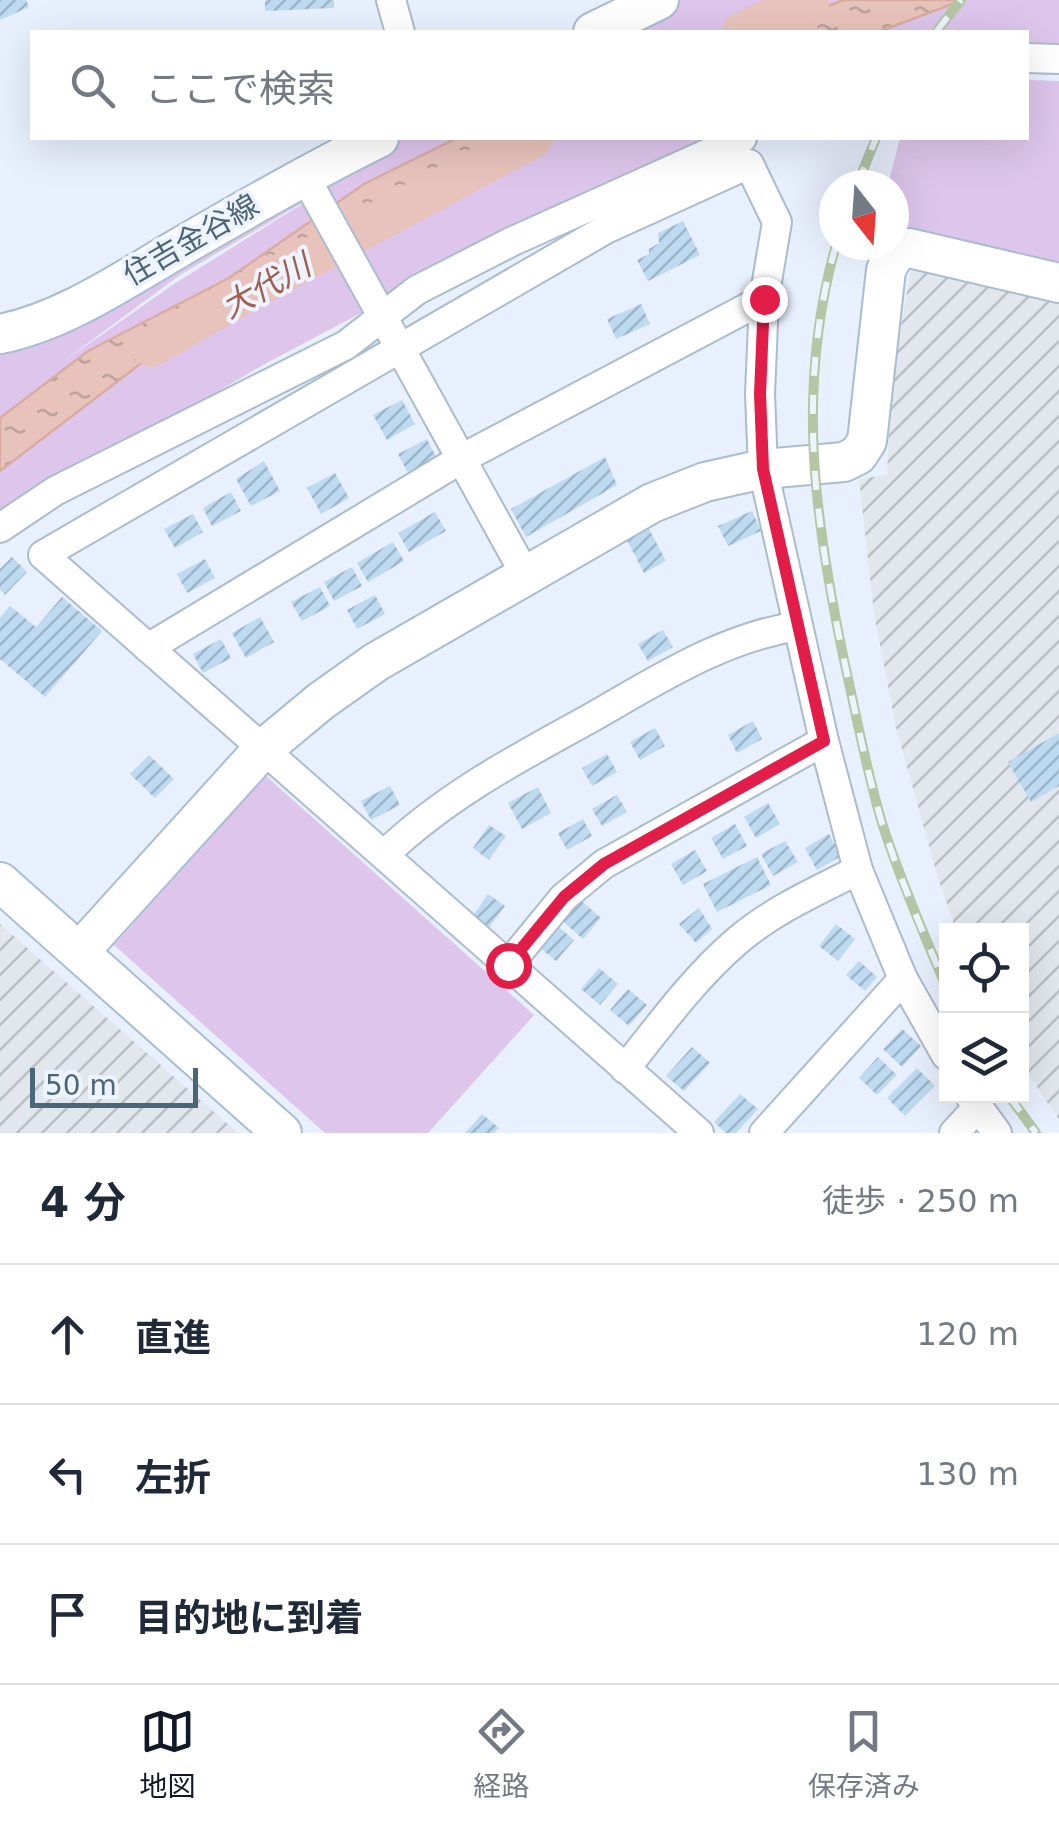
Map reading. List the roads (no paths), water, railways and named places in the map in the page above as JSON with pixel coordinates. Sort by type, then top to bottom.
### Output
[{"type":"street","points":[[391,0],[399,30]]},
{"type":"street","points":[[597,30],[659,0]]},
{"type":"street","points":[[1029,58],[1059,59]]},
{"type":"street","name":"住吉金谷線","points":[[0,334],[64,311],[304,175],[375,140]]},
{"type":"street","points":[[0,528],[56,491],[346,345],[417,290],[513,241],[738,140]]},
{"type":"street","points":[[699,1133],[42,556],[606,229],[749,164],[777,222],[764,299],[760,394],[763,469],[824,741],[858,870],[903,979],[939,1043]]},
{"type":"street","points":[[304,175],[525,574]]},
{"type":"street","points":[[79,952],[262,750],[321,700],[376,662],[652,503],[705,482],[763,469],[844,462],[858,455],[867,441],[886,270],[895,254],[909,248],[1059,284]]},
{"type":"street","points":[[148,648],[462,459],[764,299]]},
{"type":"street","points":[[384,854],[416,824],[472,784],[691,662],[764,631],[798,626]]},
{"type":"street","points":[[508,965],[564,897],[604,864],[824,741]]},
{"type":"street","points":[[625,1069],[696,981],[739,939],[788,906],[858,870]]},
{"type":"street","points":[[0,882],[282,1133]]},
{"type":"street","points":[[764,1133],[903,979]]},
{"type":"street","points":[[954,1133],[973,1103]]},
{"type":"street","points":[[975,1103],[997,1133]]},
{"type":"water","points":[[843,0],[963,0],[883,30],[769,30]]},
{"type":"water","points":[[453,140],[550,140],[467,156],[404,186],[253,278],[0,471],[0,418],[88,351],[229,278],[364,184]]},
{"type":"waterway","name":"大代川","points":[[746,30],[810,0]]},
{"type":"waterway","name":"大代川","points":[[151,347],[529,140]]},
{"type":"railway","points":[[938,30],[961,0]]},
{"type":"railway","points":[[863,170],[875,140]]},
{"type":"railway","points":[[833,260],[816,350],[813,401],[824,555],[876,803],[939,969]]},
{"type":"railway","points":[[1014,1103],[1036,1133]]}]
